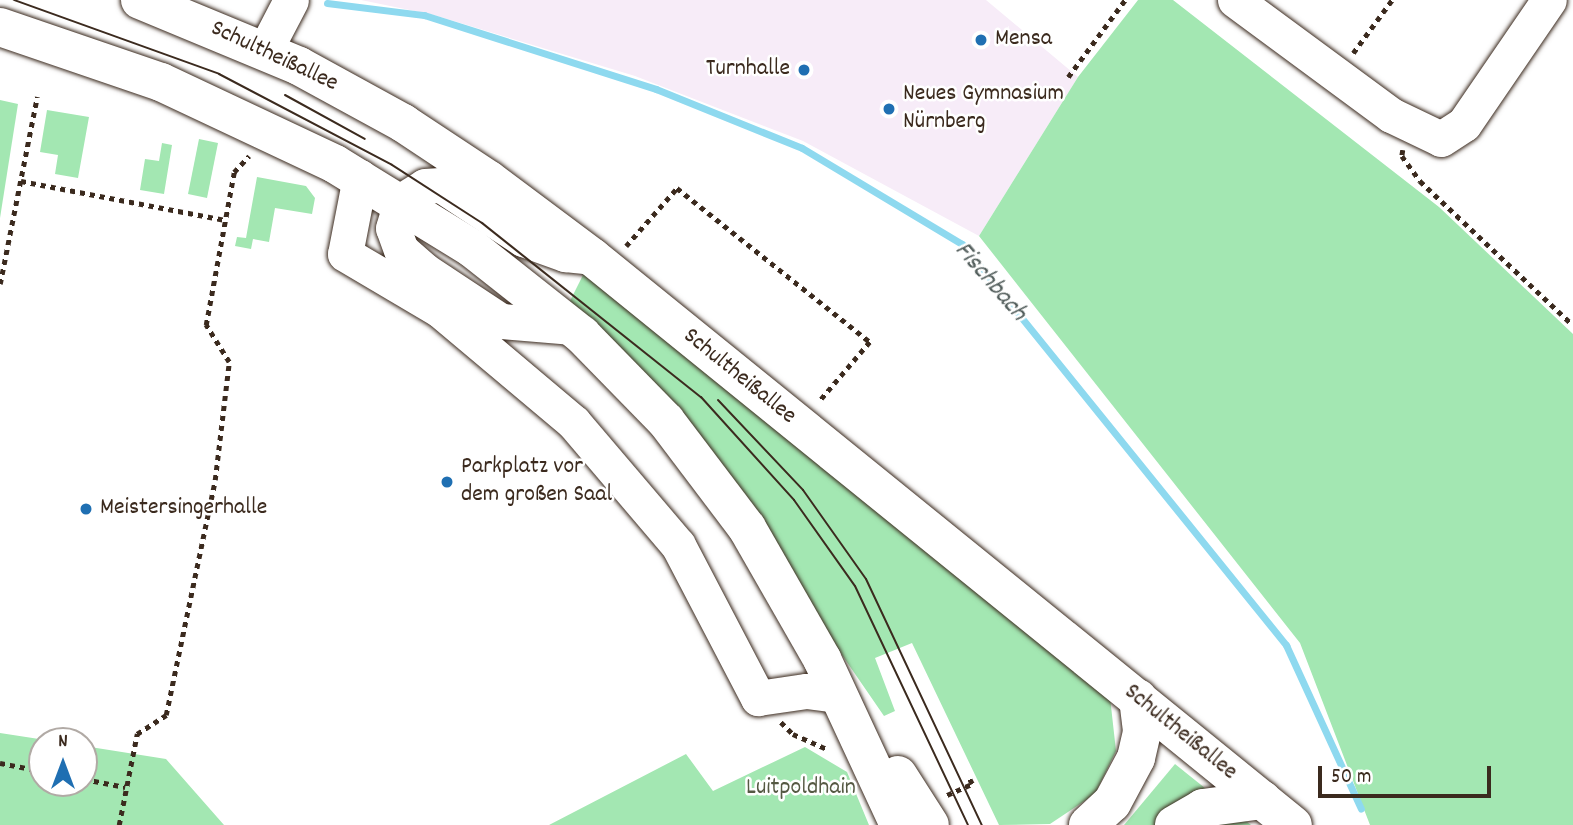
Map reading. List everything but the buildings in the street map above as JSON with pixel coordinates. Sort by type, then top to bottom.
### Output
[{"type":"main road","name":"Schultheißallee","points":[[140,0],[265,50],[426,137],[610,251],[1138,698],[1293,825]]},
{"type":"main road","points":[[1,28],[194,96],[360,177],[401,201],[496,265],[573,327],[666,421],[726,498],[792,602],[839,695],[845,742],[899,825]]},
{"type":"main road","points":[[1088,825],[1112,803],[1136,758],[1142,731],[1138,698]]},
{"type":"main road","points":[[845,742],[888,754],[930,825]]},
{"type":"main road","points":[[1174,825],[1203,808],[1262,800]]},
{"type":"street","points":[[265,50],[291,0]]},
{"type":"street","points":[[1244,3],[1338,74],[1426,133],[1464,124],[1549,0]]},
{"type":"street","points":[[360,177],[345,254],[440,310],[574,424],[678,545],[758,698],[806,691],[839,695]]},
{"type":"street","points":[[401,201],[425,186],[441,185],[523,239],[565,254],[610,251]]},
{"type":"path","points":[[1068,77],[1125,0]]},
{"type":"path","points":[[1338,74],[1392,0]]},
{"type":"path","points":[[0,284],[37,97]]},
{"type":"path","points":[[1426,133],[1402,156],[1420,181],[1573,325]]},
{"type":"path","points":[[118,825],[137,734],[166,715],[215,480],[229,362],[206,326],[234,172],[257,148]]},
{"type":"path","points":[[21,181],[225,220]]},
{"type":"path","points":[[610,251],[677,188],[870,342],[819,401]]},
{"type":"path","points":[[758,698],[793,734],[845,742]]},
{"type":"path","points":[[0,763],[28,768]]},
{"type":"path","points":[[98,782],[125,787]]},
{"type":"shaded area","name":"Neues Gymnasium Nürnberg","points":[[361,0],[986,0],[1078,77],[979,236],[803,141],[635,76],[434,15]]},
{"type":"green space","points":[[1138,0],[1173,0],[1439,207],[1573,334],[1573,825],[1370,825],[1300,643],[979,236],[1078,77]]},
{"type":"green space","points":[[0,100],[18,104],[0,218]]},
{"type":"green space","points":[[47,110],[89,117],[78,178],[55,174],[58,155],[40,152]]},
{"type":"green space","points":[[199,139],[218,143],[207,198],[188,194]]},
{"type":"green space","points":[[162,143],[172,145],[164,194],[140,190],[145,159],[159,161]]},
{"type":"green space","points":[[257,177],[306,186],[315,198],[312,214],[275,208],[269,242],[253,239],[251,249],[235,246],[237,237],[246,238]]},
{"type":"green space","points":[[585,271],[1110,697],[1116,751],[1095,794],[1050,824],[999,825],[912,643],[875,658],[895,711],[884,716],[692,437],[567,307]]},
{"type":"green space","points":[[0,733],[28,737],[28,797],[98,797],[98,748],[166,759],[224,825],[0,825]]},
{"type":"green space","name":"Luitpoldhain","points":[[805,747],[847,772],[869,825],[549,825],[686,754],[713,791]]},
{"type":"green space","points":[[1175,764],[1251,825],[1124,825]]},
{"type":"waterway","name":"Fischbach","points":[[327,3],[424,15],[656,89],[802,148],[962,244],[1286,645],[1361,809]]},
{"type":"tram line","points":[[14,0],[219,74],[392,165],[482,223],[701,397],[794,500],[855,586],[968,825]]},
{"type":"tram line","points":[[285,95],[365,139]]},
{"type":"tram line","points":[[718,400],[803,490],[866,579],[982,825]]},
{"type":"place","name":"Mensa","points":[[981,40]]},
{"type":"place","name":"Turnhalle","points":[[804,70]]},
{"type":"place","name":"Neues Gymnasium Nürnberg","points":[[889,109]]},
{"type":"place","name":"Parkplatz vor dem großen Saal","points":[[447,482]]},
{"type":"place","name":"Meistersingerhalle","points":[[86,509]]}]
